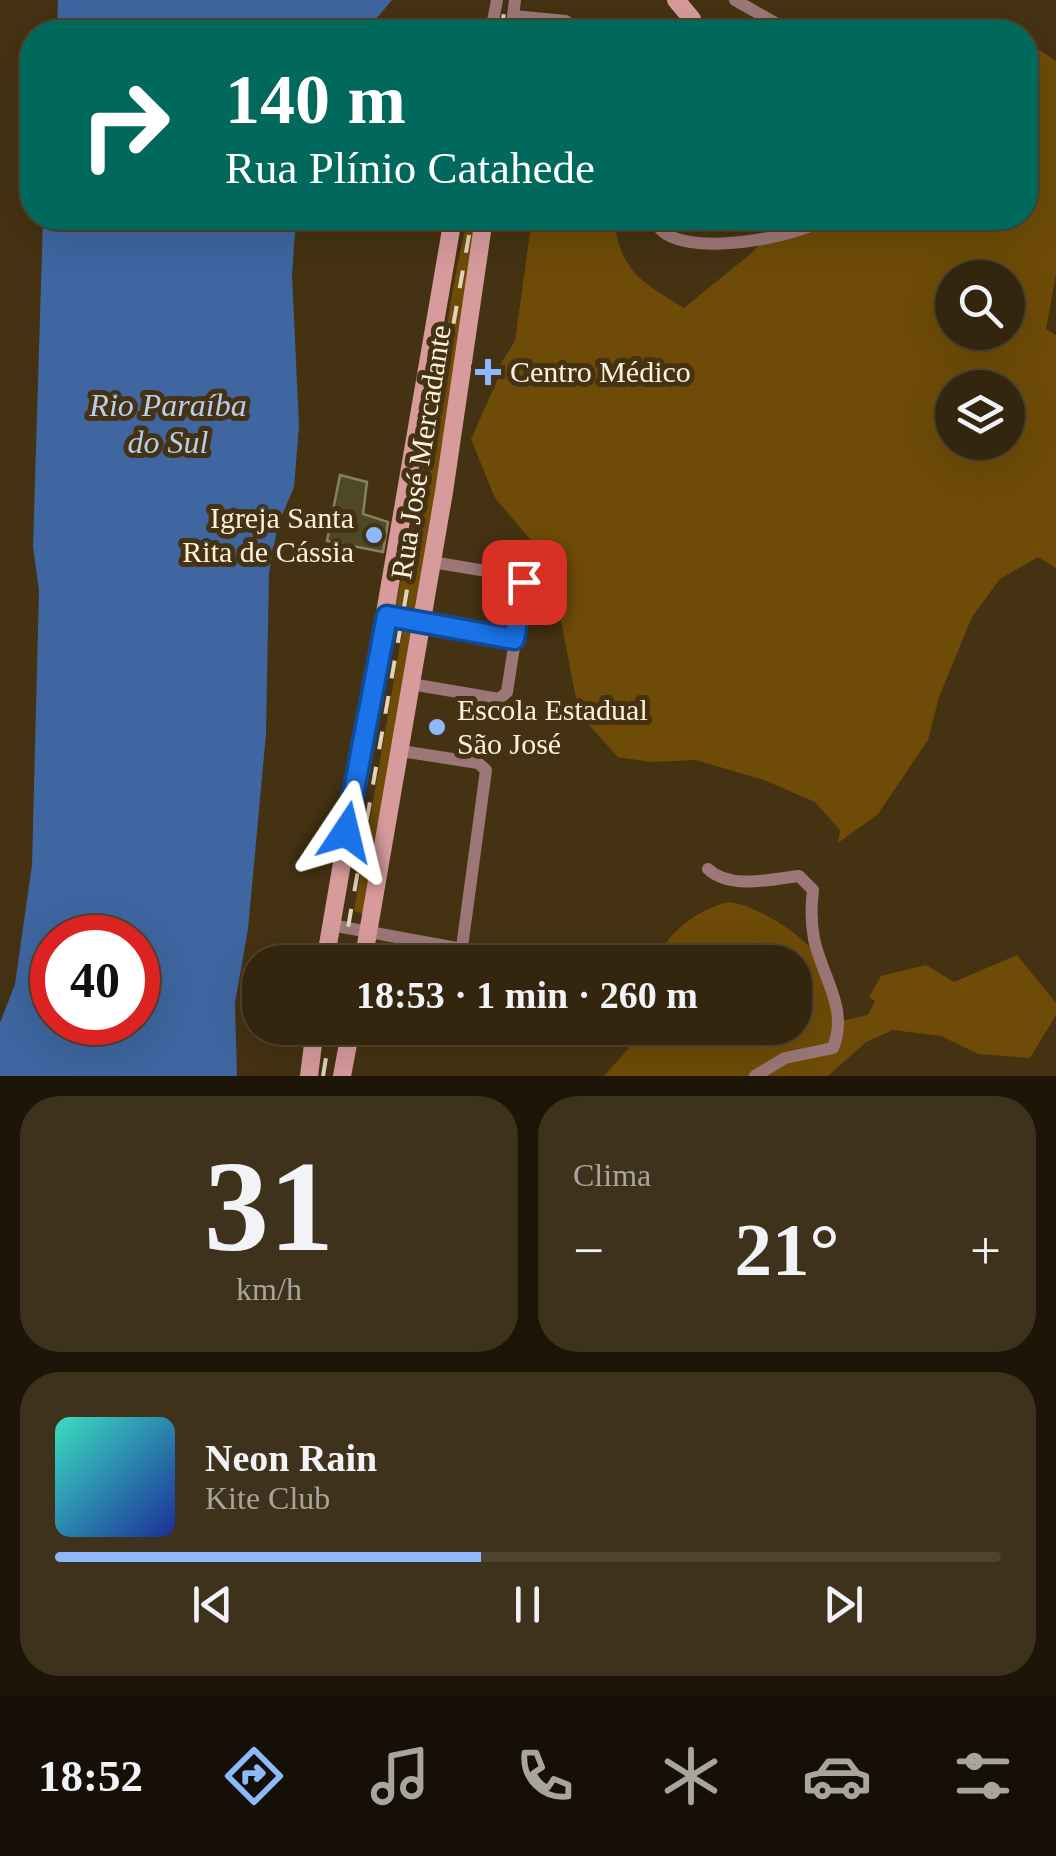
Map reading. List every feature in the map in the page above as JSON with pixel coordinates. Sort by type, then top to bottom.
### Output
[{"type":"street","points":[[512,20],[515,0]]},
{"type":"street","points":[[676,0],[692,20]]},
{"type":"street","points":[[735,0],[770,20]]},
{"type":"street","points":[[513,16],[555,20]]},
{"type":"street","points":[[328,945],[451,230]]},
{"type":"street","name":"Rua José Mercadante","points":[[366,945],[432,562],[482,230]]},
{"type":"street","points":[[663,230],[674,238],[736,243],[776,238],[796,230]]},
{"type":"street","points":[[411,684],[499,699],[507,692],[524,584],[516,576],[432,562]]},
{"type":"street","points":[[387,616],[514,639]]},
{"type":"street","points":[[401,751],[478,762],[486,770],[462,945]]},
{"type":"street","points":[[708,870],[719,878],[766,882],[799,876],[811,886],[814,940],[839,1014],[833,1048],[786,1058],[755,1076]]},
{"type":"street","points":[[331,926],[369,930],[422,945]]},
{"type":"street","points":[[308,1076],[312,1045]]},
{"type":"street","points":[[311,1052],[344,1067]]},
{"type":"shaded area","points":[[1038,49],[1056,61],[1056,274],[1046,329],[1056,335],[1056,568],[1038,557],[1000,579],[972,617],[939,697],[928,740],[878,814],[838,843],[840,830],[815,802],[764,780],[696,760],[650,762],[618,757],[579,714],[556,595],[530,539],[495,498],[471,439],[500,374],[495,373],[515,341],[530,230],[616,230],[621,251],[635,273],[684,308],[754,251],[769,230],[1038,230]]},
{"type":"shaded area","points":[[465,230],[481,230],[421,612],[395,610],[433,416]]},
{"type":"shaded area","points":[[420,625],[367,915],[354,911],[403,628]]},
{"type":"shaded area","points":[[728,902],[739,904],[764,914],[808,945],[665,945],[685,923]]},
{"type":"shaded area","points":[[812,950],[823,968],[832,1012],[845,1020],[868,1015],[875,1001],[869,997],[881,976],[926,965],[954,982],[1017,955],[1056,1003],[1056,1015],[1030,1058],[978,1054],[941,1036],[893,1030],[866,1042],[828,1076],[604,1076],[631,1045],[812,1045]]},
{"type":"water","points":[[58,0],[392,0],[375,20],[57,20]]},
{"type":"water","name":"Rio Paraíba do Sul","points":[[43,230],[295,230],[292,275],[299,426],[294,487],[278,525],[269,573],[266,734],[248,929],[242,945],[235,1003],[237,1076],[0,1076],[0,1023],[15,984],[32,865],[39,590],[33,547]]},
{"type":"building","points":[[340,475],[367,482],[363,514],[388,522],[383,552],[327,541]]},
{"type":"railway","points":[[503,20],[506,0]]},
{"type":"railway","points":[[345,945],[470,230]]},
{"type":"railway","points":[[323,1076],[328,1045]]},
{"type":"place","name":"Centro Médico","points":[[488,372]]},
{"type":"place","name":"Igreja Santa Rita de Cássia","points":[[374,535]]},
{"type":"place","name":"Escola Estadual São José","points":[[437,727]]},
{"type":"route","points":[[346,832],[387,616],[514,639],[524,582]]}]
